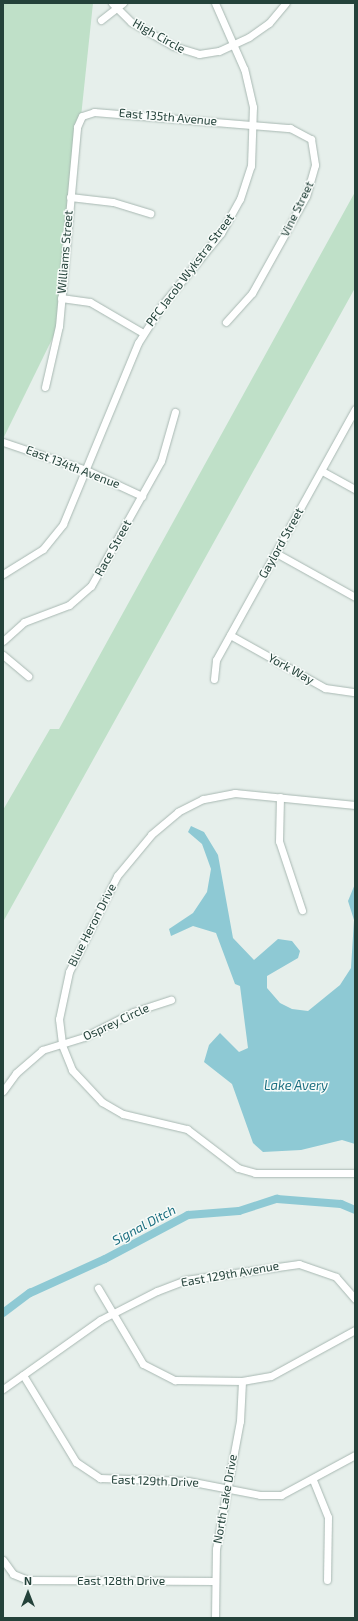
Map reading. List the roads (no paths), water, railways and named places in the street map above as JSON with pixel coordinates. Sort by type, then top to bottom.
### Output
[{"type":"street","points":[[101,20],[114,6],[123,3]]},
{"type":"street","name":"PFC Jacob Wykstra Street","points":[[3,574],[54,538],[68,515],[143,333],[236,209],[251,166],[255,125],[248,82],[234,44],[215,3]]},
{"type":"street","name":"High Circle","points":[[114,6],[131,22],[191,54],[212,53],[234,44],[260,30],[286,3]]},
{"type":"street","name":"East 135th Avenue","points":[[82,116],[100,111],[255,125]]},
{"type":"street","name":"Williams Street","points":[[45,387],[58,337],[77,126],[82,116]]},
{"type":"street","name":"Vine Street","points":[[226,322],[260,281],[306,196],[315,165],[314,145],[306,134],[290,128],[255,125]]},
{"type":"street","points":[[70,198],[113,202],[150,213]]},
{"type":"street","points":[[61,298],[90,302],[143,333]]},
{"type":"street","name":"Gaylord Street","points":[[214,678],[216,660],[355,409]]},
{"type":"street","name":"Race Street","points":[[3,641],[24,622],[69,604],[83,595],[96,578],[142,496],[167,446],[175,412]]},
{"type":"street","name":"East 134th Avenue","points":[[4,444],[86,470],[142,496]]},
{"type":"street","points":[[322,471],[355,489]]},
{"type":"street","points":[[276,553],[355,597]]},
{"type":"street","name":"York Way","points":[[230,635],[325,688],[355,692]]},
{"type":"street","points":[[3,655],[28,676]]},
{"type":"street","name":"Blue Heron Drive","points":[[355,805],[235,793],[192,803],[165,822],[128,861],[69,972],[60,1005],[62,1045],[72,1070],[102,1102],[123,1114],[187,1129],[238,1168],[274,1175],[320,1171],[355,1173]]},
{"type":"street","points":[[280,797],[277,826],[280,845],[302,910]]},
{"type":"street","name":"Osprey Circle","points":[[3,1091],[36,1054],[103,1029],[133,1012],[170,1000]]},
{"type":"street","name":"East 129th Avenue","points":[[3,1390],[113,1313],[185,1280],[292,1264],[326,1272],[345,1286],[355,1300]]},
{"type":"street","points":[[98,1288],[136,1355],[156,1373],[180,1380],[242,1381],[279,1373],[355,1330]]},
{"type":"street","name":"East 129th Drive","points":[[23,1375],[70,1453],[86,1472],[109,1480],[188,1481],[276,1495],[313,1480],[355,1455]]},
{"type":"street","name":"North Lake Drive","points":[[215,1618],[216,1549],[226,1488],[240,1421],[242,1381]]},
{"type":"street","points":[[313,1480],[328,1516],[327,1580]]},
{"type":"street","name":"East 128th Drive","points":[[3,1560],[13,1574],[28,1580],[215,1581]]},
{"type":"water","name":"Lake Avery","points":[[191,826],[204,832],[218,855],[233,938],[254,960],[278,939],[292,941],[300,951],[298,958],[267,976],[267,988],[280,1003],[292,1009],[308,1011],[340,985],[351,968],[354,920],[348,901],[355,884],[355,1144],[342,1140],[301,1150],[263,1152],[253,1143],[232,1084],[204,1062],[209,1045],[220,1033],[239,1052],[248,1048],[240,986],[235,984],[216,933],[193,926],[171,936],[169,929],[193,913],[207,892],[211,869],[202,844],[188,832]]},
{"type":"waterway","name":"Signal Ditch","points":[[3,1313],[30,1293],[105,1259],[188,1215],[239,1211],[277,1199],[341,1204],[355,1210]]}]
